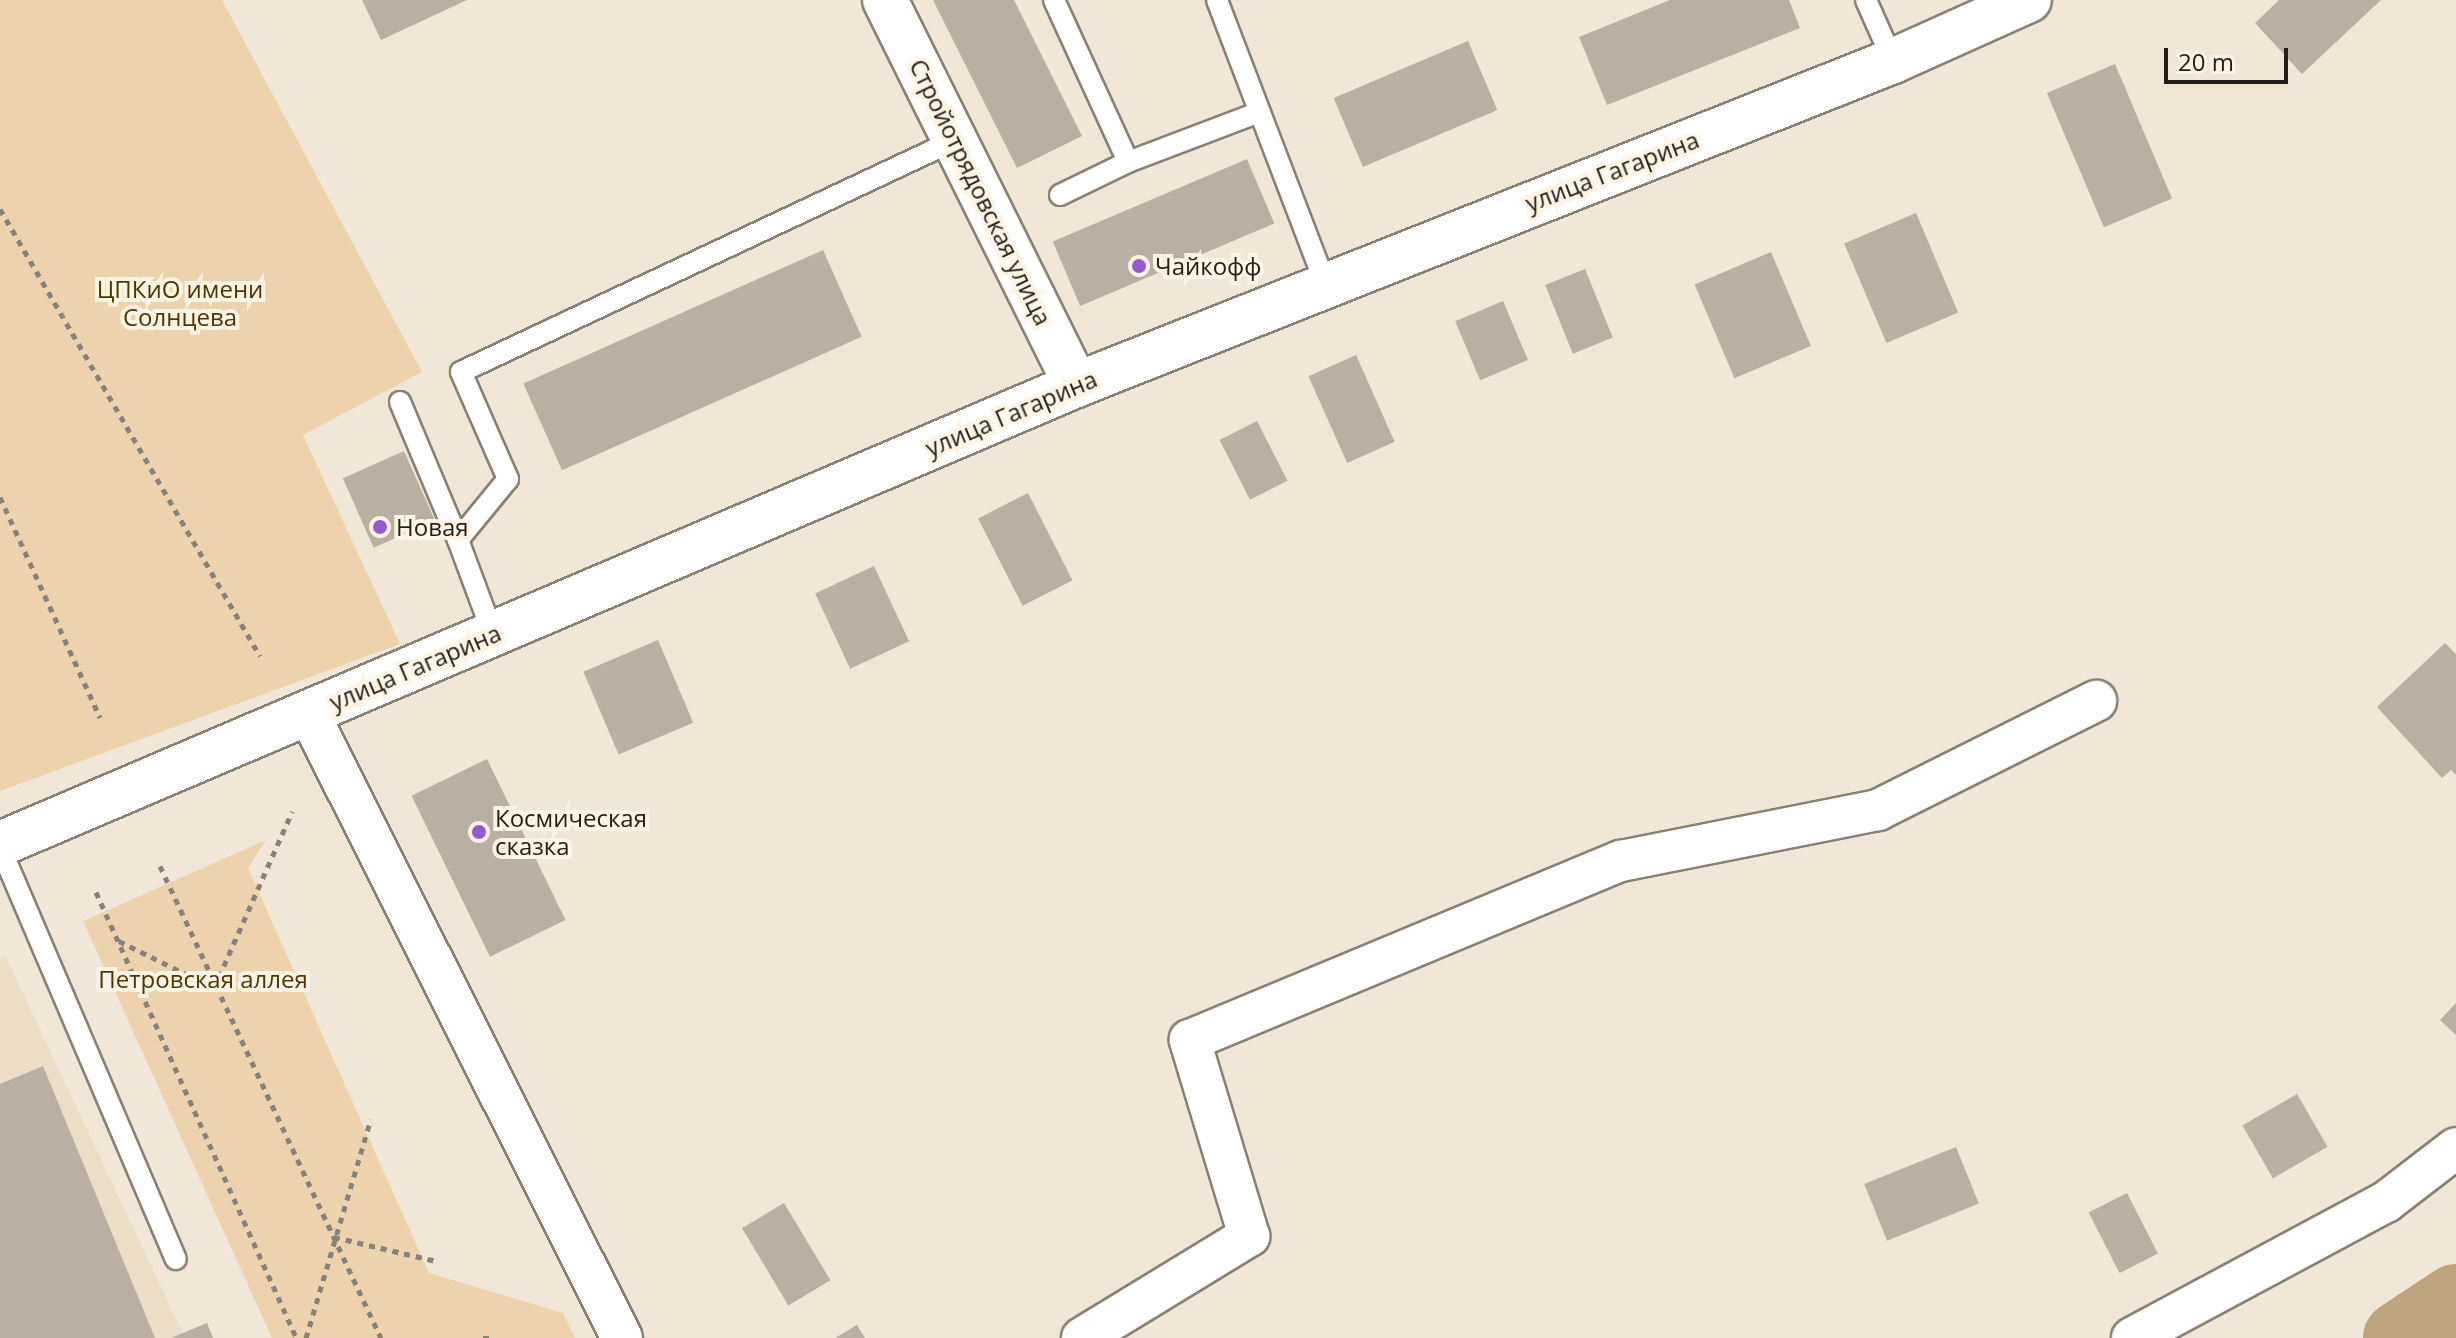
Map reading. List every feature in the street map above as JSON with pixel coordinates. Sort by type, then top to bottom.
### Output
[{"type":"main road","name":"Стройотрядовская улица","points":[[885,0],[1076,385]]},
{"type":"main road","name":"улица Гагарина","points":[[0,845],[1076,385],[1325,283],[1893,61],[2029,0]]},
{"type":"street","points":[[1082,1338],[1249,1236],[1190,1040],[1621,861],[1878,810],[2096,701]]},
{"type":"street","points":[[308,712],[622,1338]]},
{"type":"street","points":[[2132,1338],[2386,1202],[2456,1148]]},
{"type":"lane","points":[[1054,0],[1128,162]]},
{"type":"lane","points":[[1217,0],[1257,113],[1325,283]]},
{"type":"lane","points":[[1866,0],[1893,61]]},
{"type":"lane","points":[[1060,195],[1128,162],[1257,113]]},
{"type":"lane","points":[[458,540],[508,479],[461,372],[955,140]]},
{"type":"lane","points":[[400,402],[458,540],[493,634]]},
{"type":"lane","points":[[0,845],[176,1259]]},
{"type":"path","points":[[0,209],[260,656]]},
{"type":"path","points":[[0,497],[100,717]]},
{"type":"path","points":[[214,988],[292,812]]},
{"type":"path","points":[[160,866],[214,988],[381,1338]]},
{"type":"path","points":[[96,892],[296,1338]]},
{"type":"path","points":[[118,940],[214,988]]},
{"type":"path","points":[[306,1338],[371,1119]]},
{"type":"path","points":[[334,1237],[436,1261]]},
{"type":"path","points":[[483,1338],[489,1338]]},
{"type":"shaded area","points":[[5,955],[185,1338],[0,1338],[0,957]]},
{"type":"green space","name":"ЦПКиО имени Солнцева","points":[[0,0],[222,0],[422,372],[303,435],[400,644],[0,791]]},
{"type":"green space","name":"Петровская аллея","points":[[266,840],[248,868],[429,1273],[563,1313],[575,1338],[272,1338],[83,921]]},
{"type":"building","points":[[362,0],[467,0],[381,40]]},
{"type":"building","points":[[933,0],[1014,0],[1082,136],[1017,168]]},
{"type":"building","points":[[1670,0],[1789,0],[1800,28],[1607,105],[1579,37]]},
{"type":"building","points":[[2279,0],[2381,0],[2302,74],[2255,23]]},
{"type":"building","points":[[1468,41],[1497,110],[1363,167],[1334,98]]},
{"type":"building","points":[[2115,64],[2172,198],[2104,227],[2047,93]]},
{"type":"building","points":[[1247,159],[1274,223],[1080,306],[1053,241]]},
{"type":"building","points":[[1916,213],[1958,312],[1886,343],[1844,243]]},
{"type":"building","points":[[823,250],[862,337],[562,470],[523,383]]},
{"type":"building","points":[[1771,252],[1811,346],[1734,378],[1695,284]]},
{"type":"building","points":[[1585,269],[1613,338],[1573,354],[1545,285]]},
{"type":"building","points":[[1503,301],[1528,360],[1480,380],[1455,321]]},
{"type":"building","points":[[1356,355],[1395,442],[1347,463],[1308,376]]},
{"type":"building","points":[[1257,421],[1287,481],[1250,500],[1220,440]]},
{"type":"building","points":[[404,451],[435,520],[374,548],[343,478]]},
{"type":"building","points":[[1028,493],[1072,580],[1023,606],[978,518]]},
{"type":"building","points":[[874,566],[909,641],[850,669],[815,593]]},
{"type":"building","points":[[658,640],[693,723],[619,754],[583,672]]},
{"type":"building","points":[[2445,643],[2456,654],[2456,775],[2451,770],[2442,778],[2377,707]]},
{"type":"building","points":[[487,759],[565,920],[490,957],[412,796]]},
{"type":"building","points":[[2456,1003],[2456,1035],[2440,1020]]},
{"type":"building","points":[[43,1066],[155,1338],[0,1338],[0,1084]]},
{"type":"building","points":[[2297,1094],[2328,1147],[2273,1178],[2242,1126]]},
{"type":"building","points":[[1956,1147],[1979,1204],[1887,1241],[1864,1184]]},
{"type":"building","points":[[2127,1193],[2158,1254],[2120,1273],[2089,1213]]},
{"type":"building","points":[[784,1203],[830,1280],[788,1305],[742,1228]]},
{"type":"building","points":[[207,1323],[213,1338],[171,1338]]},
{"type":"building","points":[[857,1325],[865,1338],[835,1338]]},
{"type":"waterway","points":[[2400,1338],[2456,1301]]},
{"type":"place","name":"Чайкофф","points":[[1139,266]]},
{"type":"place","name":"Новая","points":[[380,527]]},
{"type":"place","name":"Космическая сказка","points":[[479,832]]}]
